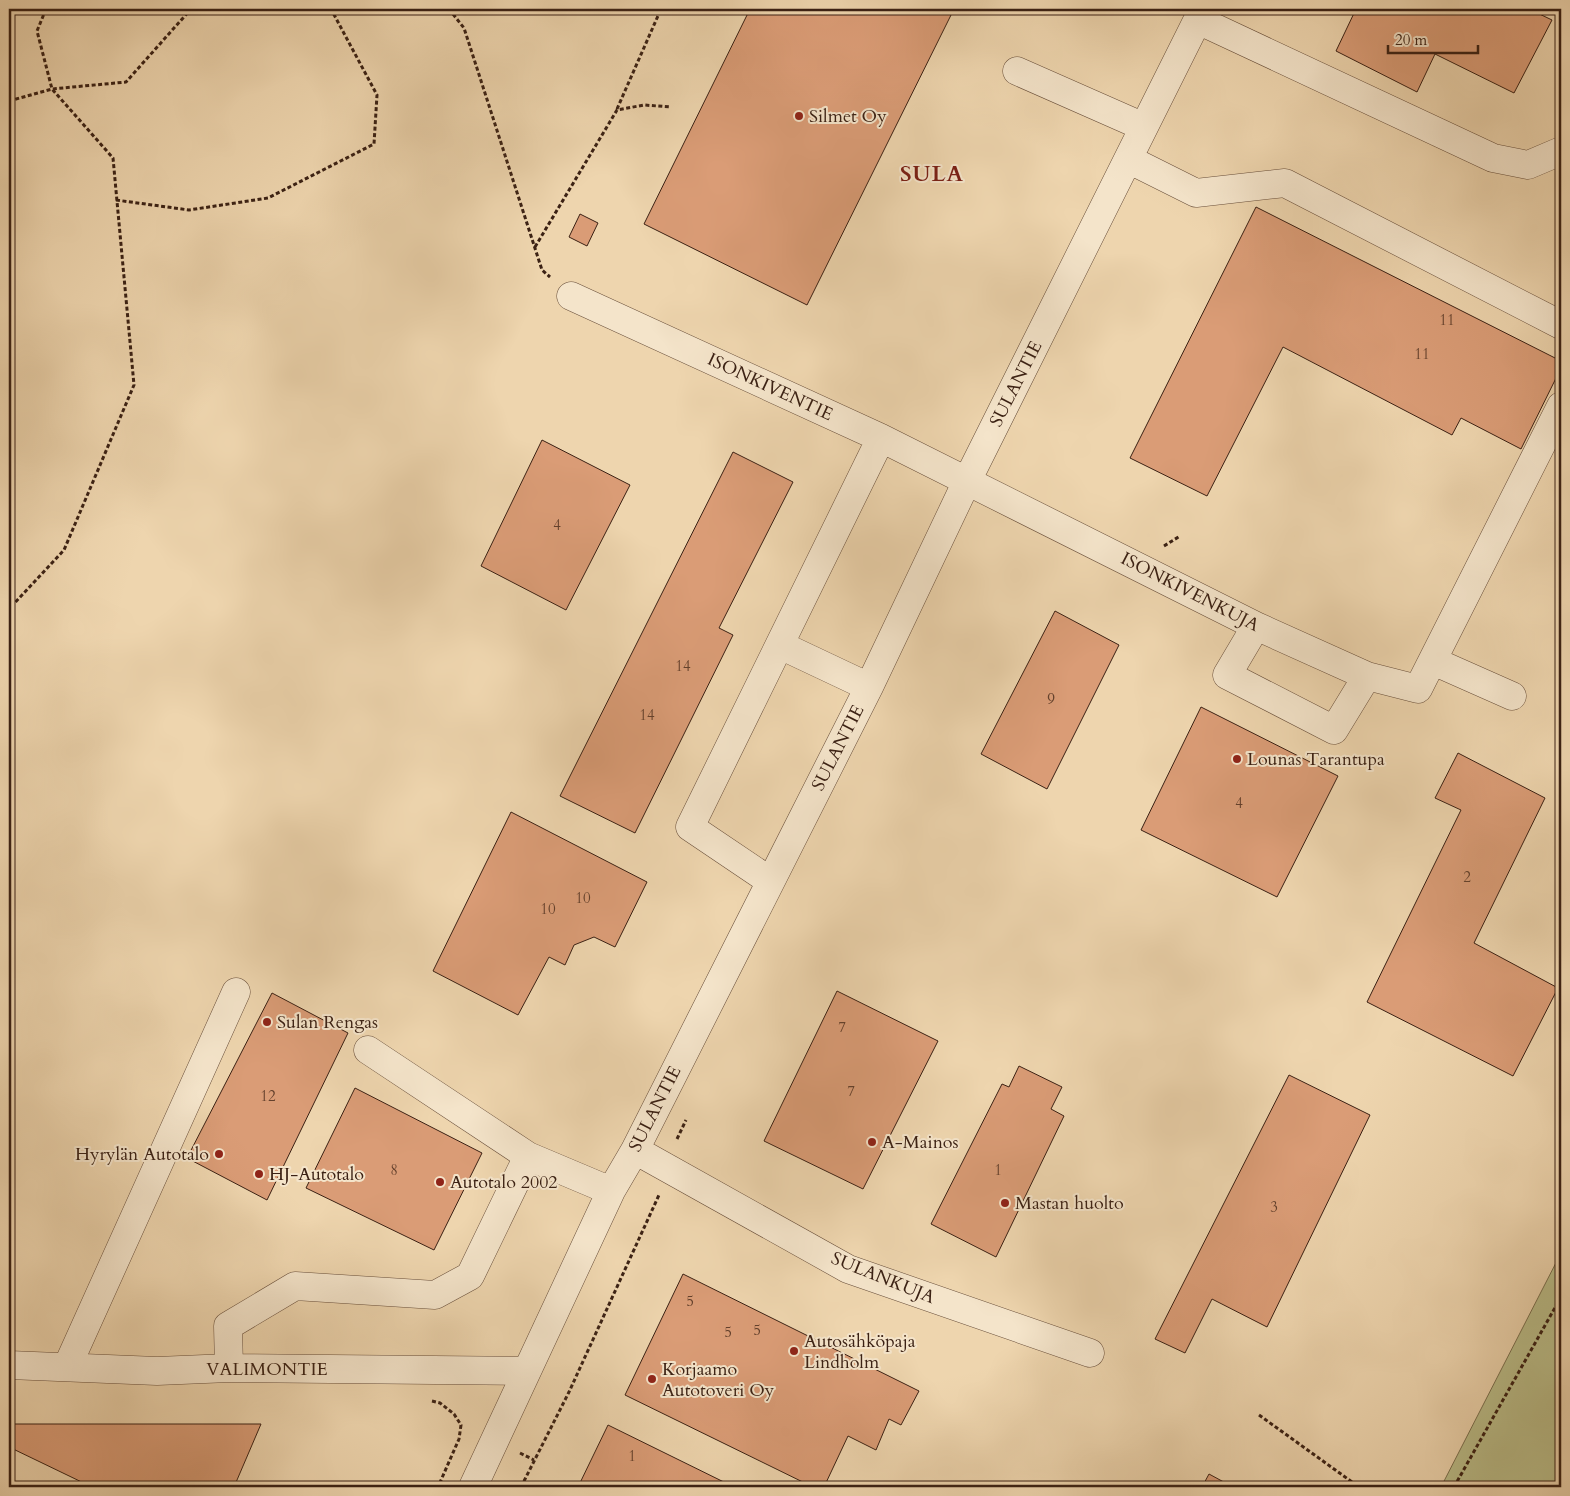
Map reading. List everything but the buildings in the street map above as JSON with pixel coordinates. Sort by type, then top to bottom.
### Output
[{"type":"street","name":"SULANTIE","points":[[473,1487],[611,1191],[635,1150],[870,687],[967,481],[1200,14]]},
{"type":"street","points":[[1200,14],[1493,158],[1528,165],[1561,150]]},
{"type":"street","points":[[1017,70],[1144,127]]},
{"type":"street","points":[[1128,159],[1196,193],[1285,183],[1561,325]]},
{"type":"street","name":"ISONKIVENTIE","points":[[571,296],[881,438],[967,481]]},
{"type":"street","points":[[1512,696],[1432,661],[1561,406]]},
{"type":"street","points":[[770,881],[690,827],[881,438]]},
{"type":"street","name":"ISONKIVENKUJA","points":[[967,481],[1256,626],[1367,676],[1418,689],[1432,661]]},
{"type":"street","points":[[1256,626],[1227,675],[1334,730],[1367,676]]},
{"type":"street","points":[[780,645],[870,687]]},
{"type":"street","points":[[67,1367],[236,992]]},
{"type":"street","points":[[368,1050],[528,1156],[611,1191]]},
{"type":"street","name":"SULANKUJA","points":[[635,1150],[848,1269],[1090,1353]]},
{"type":"street","points":[[228,1368],[228,1326],[295,1286],[436,1295],[470,1276],[528,1156]]},
{"type":"street","name":"VALIMONTIE","points":[[9,1365],[156,1371],[228,1368],[526,1371]]},
{"type":"path","points":[[9,609],[64,550],[134,385],[112,158],[52,89],[37,31],[46,9]]},
{"type":"path","points":[[9,101],[52,89],[126,82],[192,9]]},
{"type":"path","points":[[116,200],[189,210],[268,198],[374,144],[377,95],[330,9]]},
{"type":"path","points":[[449,9],[464,28],[542,270],[571,296]]},
{"type":"path","points":[[535,247],[617,110],[661,9]]},
{"type":"path","points":[[617,110],[644,105],[671,108]]},
{"type":"path","points":[[1454,1487],[1561,1297]]},
{"type":"path","points":[[426,1400],[440,1403],[454,1414],[461,1424],[460,1439],[438,1487]]},
{"type":"path","points":[[1259,1415],[1359,1487]]},
{"type":"green space","points":[[1561,1253],[1561,1487],[1441,1487]]},
{"type":"place","name":"Silmet Oy","points":[[799,116]]},
{"type":"place","name":"Lounas Tarantupa","points":[[1237,759]]},
{"type":"place","name":"Sulan Rengas","points":[[267,1022]]},
{"type":"place","name":"A-Mainos","points":[[872,1142]]},
{"type":"place","name":"Hyrylän Autotalo","points":[[219,1154]]},
{"type":"place","name":"HJ-Autotalo","points":[[259,1174]]},
{"type":"place","name":"Autotalo 2002","points":[[440,1182]]},
{"type":"place","name":"Mastan huolto","points":[[1005,1203]]},
{"type":"place","name":"Autosähköpaja Lindholm","points":[[794,1351]]},
{"type":"place","name":"Korjaamo Autotoveri Oy","points":[[652,1379]]},
{"type":"district","name":"SULA","points":[[932,174]]}]
